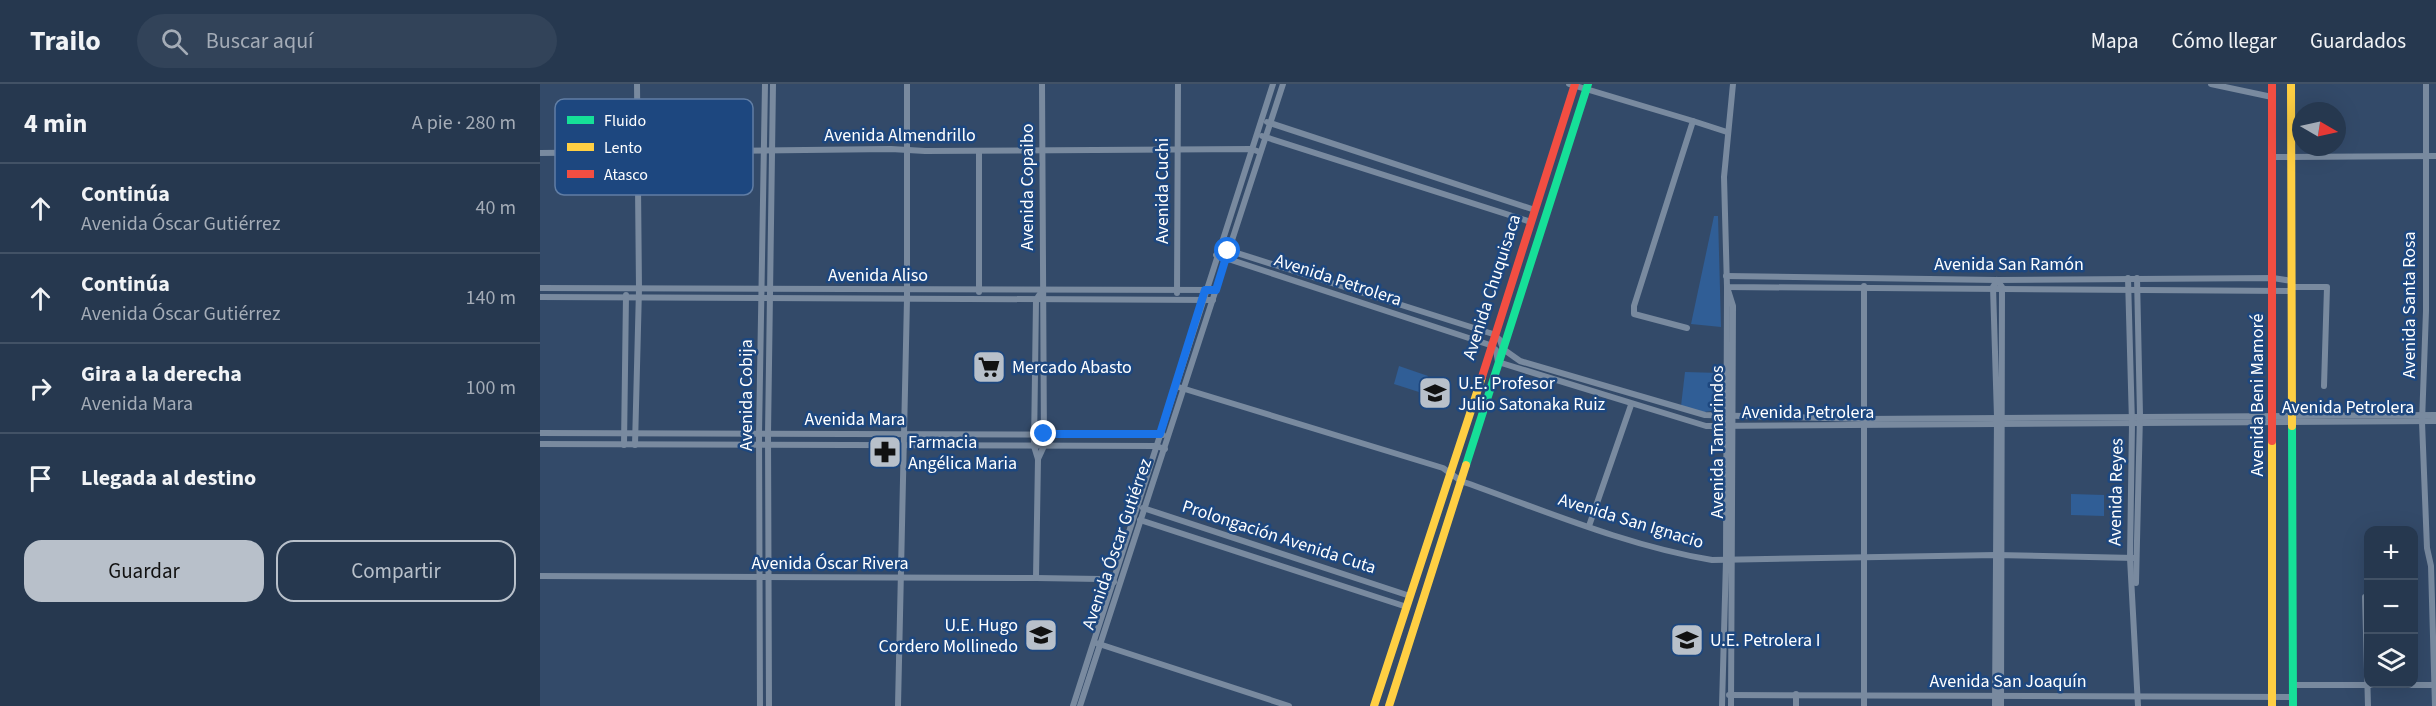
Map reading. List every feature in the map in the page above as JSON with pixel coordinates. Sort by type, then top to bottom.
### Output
[{"type":"main road","name":"Avenida Beni Mamoré","points":[[2272,84],[2274,289],[2272,702]]},
{"type":"main road","name":"Avenida Beni Mamoré","points":[[2290,84],[2293,701]]},
{"type":"main road","name":"Avenida Chuquisaca","points":[[1374,706],[1421,568],[1573,85]]},
{"type":"main road","name":"Avenida Chuquisaca","points":[[1389,706],[1587,87]]},
{"type":"street","points":[[637,84],[637,99]]},
{"type":"street","name":"Avenida Cobija","points":[[765,84],[759,434],[765,444],[769,578],[769,706]]},
{"type":"street","name":"Avenida Cobija","points":[[760,706],[760,578],[765,444],[768,434],[772,288],[773,84]]},
{"type":"street","points":[[898,706],[907,299],[907,84]]},
{"type":"street","name":"Avenida Copaibo","points":[[1038,459],[1044,446],[1045,300],[1042,291],[1042,84]]},
{"type":"street","name":"Avenida Cuchi","points":[[1177,298],[1178,84]]},
{"type":"street","name":"Avenida Óscar Gutiérrez","points":[[1080,706],[1112,581],[1138,506],[1218,247],[1273,84]]},
{"type":"street","name":"Avenida Óscar Gutiérrez","points":[[1073,706],[1142,520],[1283,84]]},
{"type":"street","name":"Avenida Tamarindos","points":[[1731,706],[1728,414],[1733,306],[1726,287],[1726,276],[1727,132],[1733,84]]},
{"type":"street","points":[[2211,84],[2272,97]]},
{"type":"street","name":"Avenida Santa Rosa","points":[[2426,84],[2426,311],[2422,419],[2427,548],[2434,565],[2435,706]]},
{"type":"street","points":[[1573,85],[1587,87],[1727,132]]},
{"type":"street","points":[[1261,120],[1535,210]]},
{"type":"street","points":[[1687,328],[1642,318],[1634,314],[1634,306],[1693,121]]},
{"type":"street","points":[[1256,134],[1531,222]]},
{"type":"street","name":"Avenida Almendrillo","points":[[753,151],[1177,148],[1251,149],[1260,152]]},
{"type":"street","points":[[978,151],[979,299]]},
{"type":"street","name":"Avenida Almendrillo","points":[[540,153],[555,153]]},
{"type":"street","points":[[2271,157],[2292,156]]},
{"type":"street","points":[[2346,156],[2436,156]]},
{"type":"street","points":[[635,445],[639,289],[637,195]]},
{"type":"street","name":"Avenida Petrolera","points":[[1218,247],[1493,334],[1500,340],[1503,349],[1520,361],[1605,385],[1690,413],[1864,423],[2000,425],[2136,424],[2272,419]]},
{"type":"street","name":"Avenida Petrolera","points":[[1216,255],[1490,345]]},
{"type":"street","name":"Avenida San Ramón","points":[[1726,276],[1998,280],[2273,278],[2292,286]]},
{"type":"street","name":"Avenida Reyes","points":[[2128,278],[2132,415],[2136,424]]},
{"type":"street","name":"Avenida Reyes","points":[[2137,278],[2140,415],[2136,424],[2132,558],[2139,706]]},
{"type":"street","points":[[1864,279],[1864,706]]},
{"type":"street","points":[[1995,706],[1998,697],[2002,287],[1998,280],[1993,287],[2000,417]]},
{"type":"street","points":[[2292,286],[2327,287],[2324,386]]},
{"type":"street","name":"Avenida San Ramón","points":[[1726,287],[2274,289],[2292,286]]},
{"type":"street","name":"Avenida Aliso","points":[[540,288],[1216,290]]},
{"type":"street","points":[[624,444],[626,289]]},
{"type":"street","points":[[1036,300],[1042,291]]},
{"type":"street","name":"Avenida Aliso","points":[[540,297],[1036,300],[1177,298],[1213,300]]},
{"type":"street","name":"Avenida Copaibo","points":[[1035,578],[1038,459],[1034,446],[1036,300]]},
{"type":"street","points":[[2426,311],[2436,309]]},
{"type":"street","points":[[1490,345],[1496,350],[1498,362]]},
{"type":"street","name":"Avenida Petrolera","points":[[1498,362],[1601,396],[1706,426],[2132,415],[2436,421]]},
{"type":"street","points":[[1601,396],[1605,385]]},
{"type":"street","name":"Avenida San Ignacio","points":[[1175,386],[1443,468],[1461,481],[1589,526],[1688,556],[1729,560],[2000,555],[2132,558]]},
{"type":"street","points":[[1589,526],[1631,405]]},
{"type":"street","name":"Avenida Petrolera","points":[[2422,419],[2436,415]]},
{"type":"street","name":"Avenida Mara","points":[[540,433],[1160,434],[1169,436]]},
{"type":"street","name":"Avenida Mara","points":[[540,444],[1156,446],[1165,449]]},
{"type":"street","name":"Prolongación Avenida Cuta","points":[[1138,506],[1410,596]]},
{"type":"street","name":"Prolongación Avenida Cuta","points":[[1134,518],[1407,607]]},
{"type":"street","name":"Avenida Tamarindos","points":[[1722,706],[1729,560]]},
{"type":"street","points":[[1421,568],[1432,572]]},
{"type":"street","name":"Avenida Óscar Rivera","points":[[540,576],[1035,578],[1101,579],[1120,584]]},
{"type":"street","points":[[1096,643],[1290,706]]},
{"type":"street","points":[[2293,685],[2364,685]]},
{"type":"street","points":[[2418,685],[2435,685]]},
{"type":"street","points":[[2368,688],[2368,706]]},
{"type":"street","points":[[1796,694],[1796,706]]},
{"type":"street","name":"Avenida San Joaquín","points":[[1723,695],[1998,697],[2139,695],[2272,702],[2293,701]]},
{"type":"street","points":[[1998,697],[2001,706]]},
{"type":"shaded area","points":[[1714,216],[1718,216],[1721,327],[1691,324]]},
{"type":"shaded area","points":[[1399,366],[1428,376],[1422,393],[1394,384]]},
{"type":"shaded area","points":[[1685,372],[1720,373],[1719,410],[1704,412],[1681,406]]},
{"type":"shaded area","points":[[2071,494],[2104,495],[2104,516],[2071,515]]},
{"type":"traffic: fast","points":[[1466,465],[1588,84]]},
{"type":"traffic: fast","points":[[2292,426],[2293,706]]},
{"type":"traffic: slow","points":[[2291,84],[2292,426]]},
{"type":"traffic: slow","points":[[1374,706],[1482,377]]},
{"type":"traffic: slow","points":[[2272,441],[2272,706]]},
{"type":"traffic: slow","points":[[1389,706],[1466,465]]},
{"type":"traffic: jam","points":[[1482,377],[1575,84]]},
{"type":"traffic: jam","points":[[2272,84],[2272,441]]},
{"type":"place","name":"Mercado Abasto","points":[[989,367]]},
{"type":"place","name":"U.E. Profesor Julio Satonaka Ruiz","points":[[1435,393]]},
{"type":"place","name":"Farmacia Angélica Maria","points":[[885,452]]},
{"type":"place","name":"U.E. Hugo Cordero Mollinedo","points":[[1041,635]]},
{"type":"place","name":"U.E. Petrolera I","points":[[1687,640]]},
{"type":"route","points":[[1044,434],[1160,434],[1205,290],[1216,290],[1228,251]]}]
